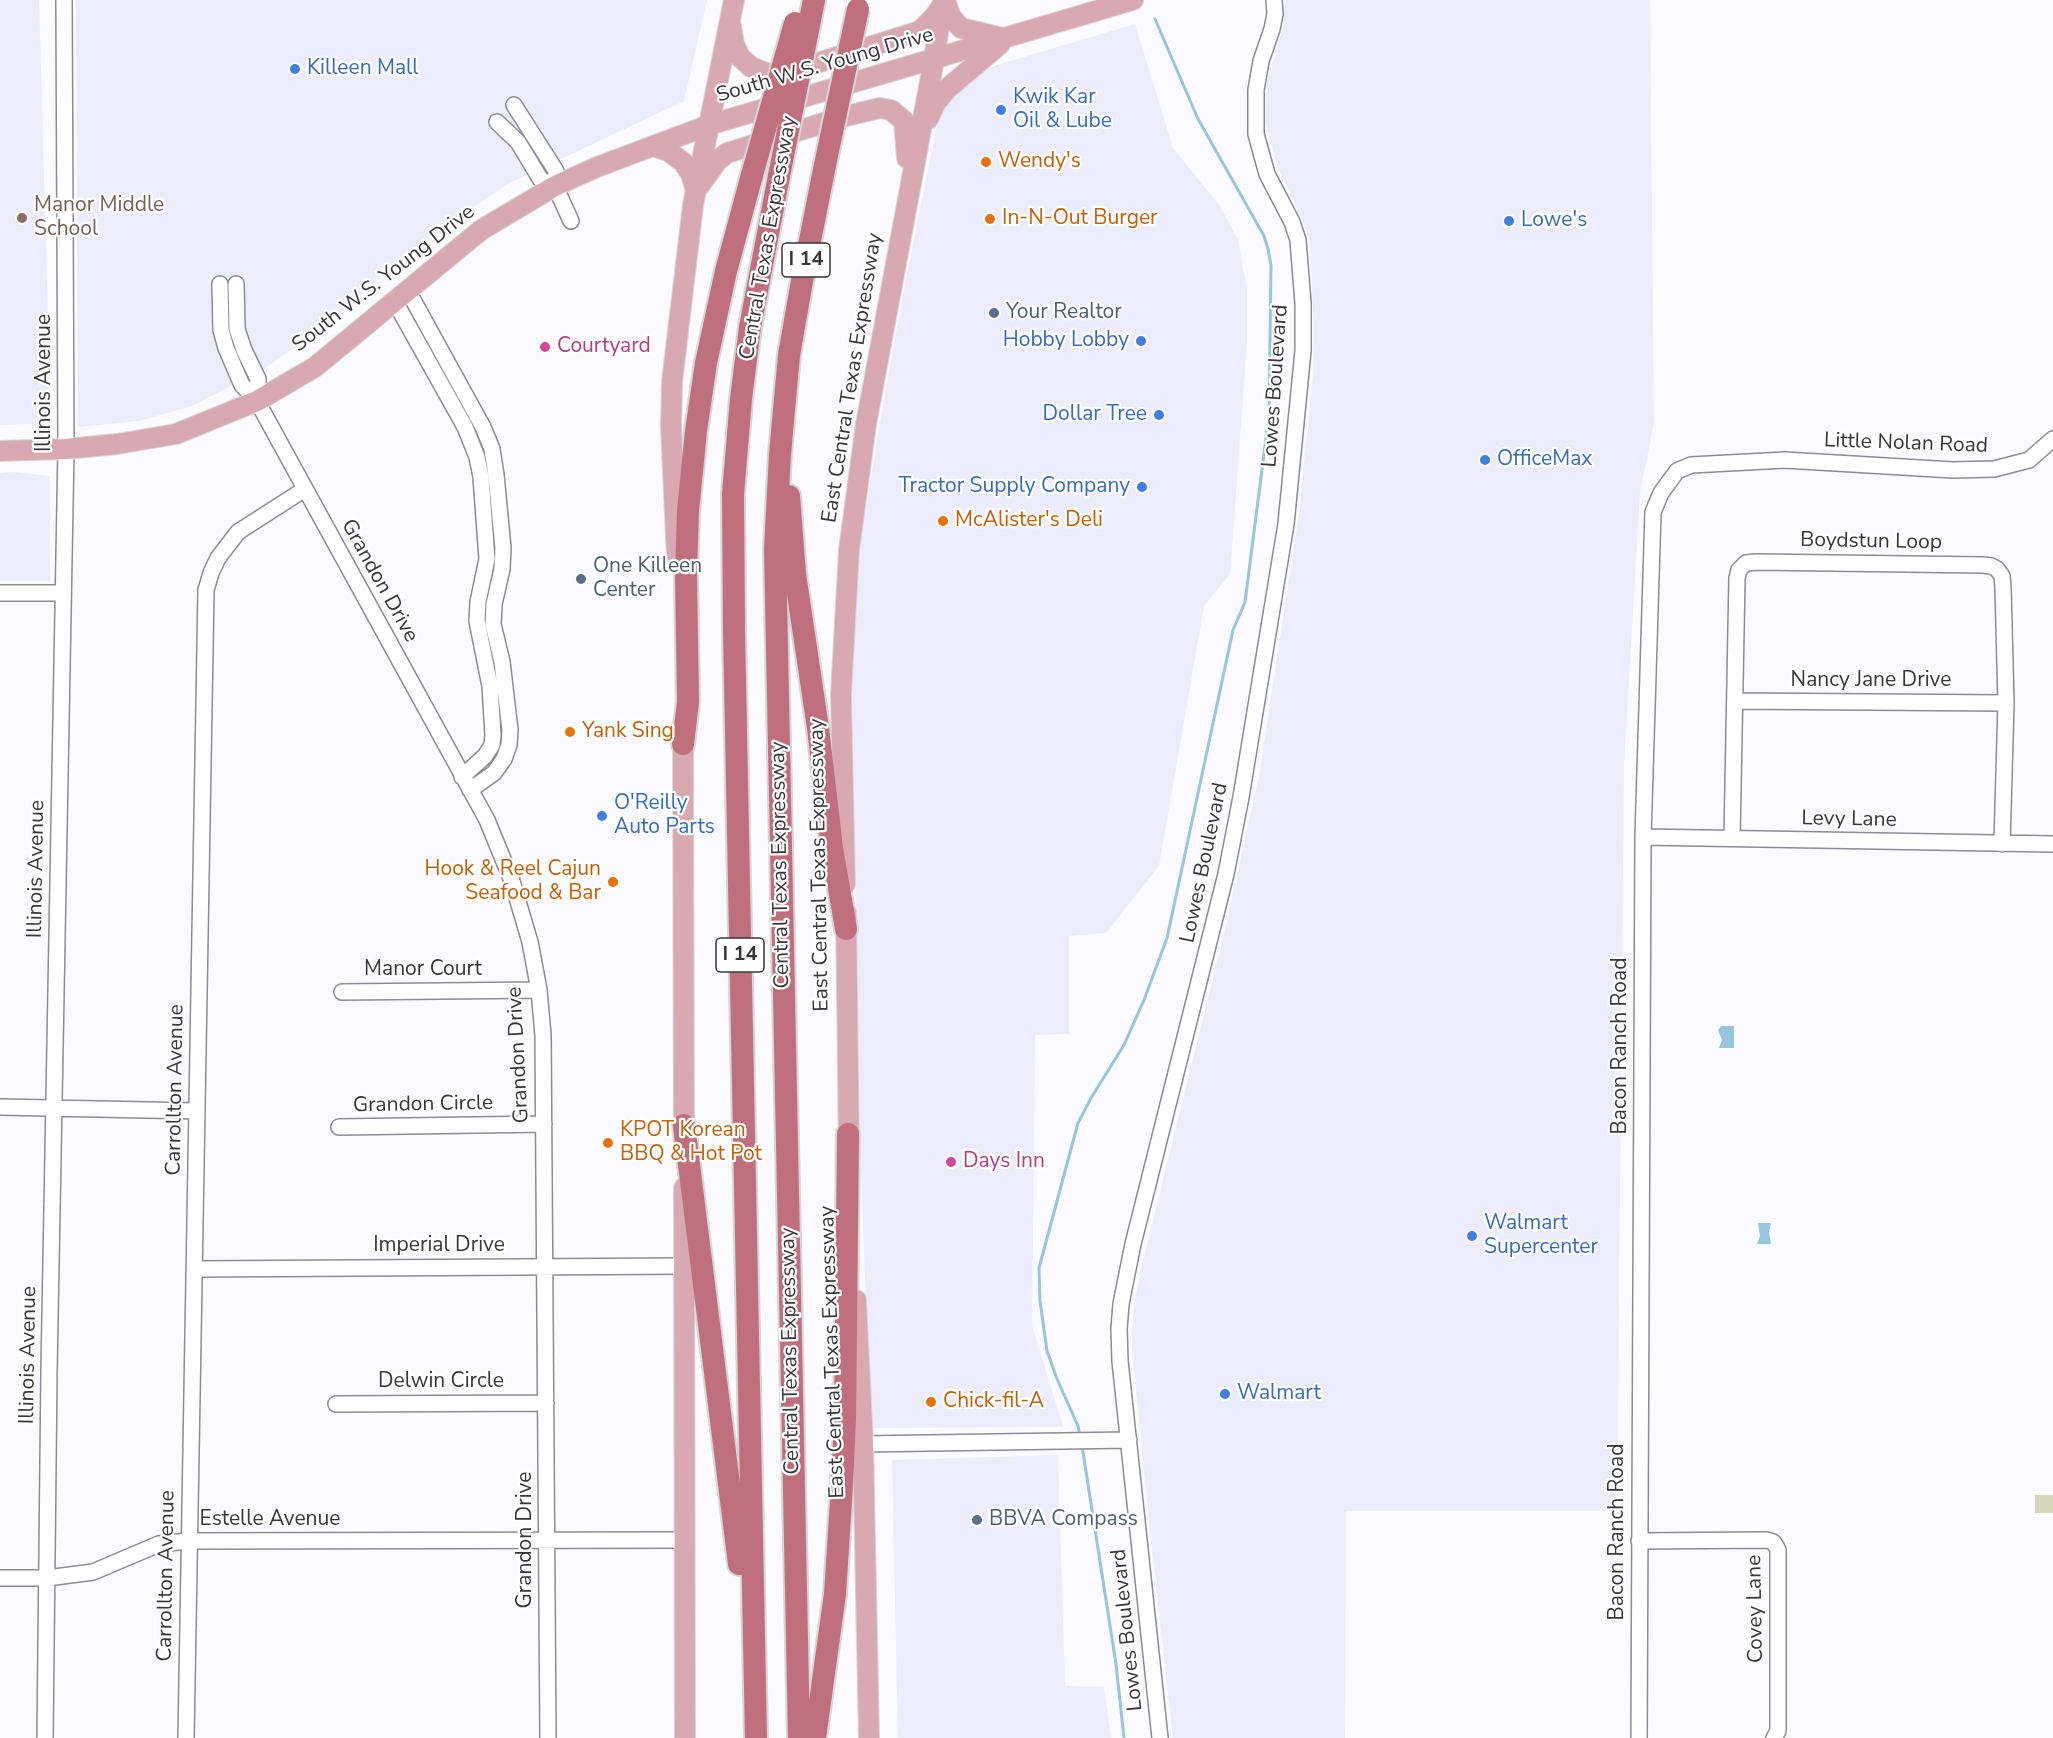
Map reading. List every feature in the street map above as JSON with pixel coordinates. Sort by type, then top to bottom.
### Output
[{"type":"highway","points":[[683,744],[688,702],[686,574],[688,511],[706,363],[726,272],[752,175],[802,24],[802,0]]},
{"type":"highway","name":"Central Texas Expressway","points":[[756,1738],[733,494],[750,327],[779,176],[802,24],[814,0]]},
{"type":"highway","name":"Central Texas Expressway","points":[[799,1738],[775,549],[780,454],[789,355],[802,280],[859,4]]},
{"type":"highway","points":[[789,355],[789,503],[795,573],[818,728],[832,848],[846,929]]},
{"type":"highway","points":[[684,1125],[734,1516],[746,1634],[754,1654]]},
{"type":"highway","points":[[815,1738],[835,1594],[842,1485],[845,1419],[848,1134]]},
{"type":"main road","points":[[685,1738],[683,669],[671,427],[672,382],[688,240],[734,0]]},
{"type":"main road","name":"South W.S. Young Drive","points":[[0,451],[66,449],[173,435],[256,401],[315,367],[481,230],[555,186],[597,167],[709,125],[1133,0]]},
{"type":"main road","points":[[730,21],[740,57],[751,67],[770,75],[782,74],[920,31],[935,16],[944,1]]},
{"type":"main road","points":[[944,1],[951,17],[961,28],[1007,38]]},
{"type":"main road","name":"East Central Texas Expressway","points":[[869,1738],[863,1444],[848,1134],[842,694],[849,550],[866,424],[944,1]]},
{"type":"main road","points":[[920,135],[936,102],[948,88],[1007,38]]},
{"type":"main road","points":[[696,191],[712,167],[727,153],[846,116],[880,108],[891,110],[904,122],[907,135],[908,197]]},
{"type":"main road","points":[[653,146],[668,151],[683,162],[691,174],[696,191]]},
{"type":"street","name":"Illinois Avenue","points":[[45,1738],[66,449],[63,0]]},
{"type":"street","name":"Lowes Boulevard","points":[[1160,1738],[1119,1329],[1121,1304],[1133,1244],[1217,916],[1228,863],[1286,524],[1303,351],[1301,259],[1292,222],[1267,174],[1256,134],[1255,117],[1256,90],[1275,14],[1274,0]]},
{"type":"street","points":[[514,105],[556,171],[555,186],[571,221]]},
{"type":"street","points":[[497,122],[518,142],[541,180],[555,186]]},
{"type":"street","name":"Grandon Drive","points":[[220,284],[221,330],[242,385],[256,401],[487,820],[512,880],[530,942],[539,990],[543,1035],[548,1738]]},
{"type":"street","points":[[236,284],[237,329],[258,379],[256,401]]},
{"type":"street","points":[[401,294],[438,345],[483,427],[492,449],[488,476],[487,559],[478,602],[477,621],[481,643],[493,656],[509,718],[509,745],[504,759],[494,773],[466,784]]},
{"type":"street","points":[[401,294],[424,353],[488,476],[501,530],[502,569],[494,604],[493,624],[492,745],[466,784]]},
{"type":"street","points":[[424,353],[438,345]]},
{"type":"street","name":"Little Nolan Road","points":[[1785,460],[1953,470],[1994,469],[2029,460],[2053,439]]},
{"type":"street","name":"Bacon Ranch Road","points":[[1639,1738],[1643,837],[1653,512],[1661,493],[1677,471],[1690,465],[1785,460]]},
{"type":"street","name":"Carrollton Avenue","points":[[186,1738],[206,590],[218,558],[238,532],[305,489]]},
{"type":"street","points":[[486,535],[501,530]]},
{"type":"street","name":"Boydstun Loop","points":[[1732,838],[1739,570],[1743,566],[1756,562],[1991,566],[2002,576],[2003,587],[2006,703],[2002,844]]},
{"type":"street","points":[[0,593],[63,593]]},
{"type":"street","name":"Nancy Jane Drive","points":[[1736,701],[2006,703]]},
{"type":"street","points":[[492,719],[509,718]]},
{"type":"street","name":"Levy Lane","points":[[1643,837],[2053,844]]},
{"type":"street","name":"Manor Court","points":[[342,992],[539,990]]},
{"type":"street","points":[[0,1107],[196,1111]]},
{"type":"street","name":"Grandon Circle","points":[[339,1127],[544,1124]]},
{"type":"street","name":"Imperial Drive","points":[[195,1269],[684,1266]]},
{"type":"street","name":"Delwin Circle","points":[[336,1404],[546,1403]]},
{"type":"street","points":[[863,1444],[1129,1440]]},
{"type":"street","name":"Estelle Avenue","points":[[0,1578],[47,1578],[93,1572],[159,1544],[189,1541],[684,1540]]},
{"type":"street","name":"Covey Lane","points":[[1639,1541],[1767,1540],[1776,1546],[1778,1550],[1778,1731],[1774,1738]]},
{"type":"shaded area","name":"Manor Middle School","points":[[0,0],[39,0],[51,423],[0,425]]},
{"type":"shaded area","points":[[76,0],[707,0],[684,101],[508,184],[415,247],[325,326],[268,366],[246,378],[192,406],[139,421],[78,427]]},
{"type":"shaded area","points":[[1287,0],[1650,0],[1654,423],[1640,492],[1624,764],[1617,1511],[1346,1511],[1345,1738],[1173,1738],[1132,1347],[1133,1313],[1140,1273],[1225,930],[1259,776],[1298,520],[1313,376],[1314,334],[1310,242],[1303,221],[1278,168],[1266,124],[1267,82],[1284,25]]},
{"type":"shaded area","points":[[1135,24],[1173,148],[1220,206],[1238,240],[1247,289],[1247,342],[1230,574],[1204,606],[1159,866],[1106,933],[1069,936],[1069,1034],[1035,1035],[1032,1325],[1063,1427],[871,1428],[861,1175],[852,681],[854,598],[858,553],[898,321],[935,134],[948,101],[970,77],[987,68]]},
{"type":"shaded area","points":[[14,472],[50,476],[50,581],[0,581],[0,473]]},
{"type":"shaded area","points":[[1058,1455],[1065,1686],[1104,1687],[1111,1738],[898,1738],[892,1460]]},
{"type":"green space","points":[[2035,1495],[2053,1495],[2053,1513],[2035,1513]]},
{"type":"water","points":[[1721,1026],[1734,1026],[1734,1048],[1719,1048],[1722,1040],[1718,1030]]},
{"type":"water","points":[[1758,1223],[1771,1223],[1769,1232],[1771,1244],[1757,1244],[1760,1236]]},
{"type":"waterway","points":[[1080,1437],[1078,1426],[1047,1351],[1040,1301],[1039,1268],[1078,1123],[1124,1045],[1167,938],[1233,630],[1245,602],[1269,415],[1271,266],[1268,249],[1264,236],[1198,119],[1155,19]]},
{"type":"waterway","points":[[1082,1446],[1116,1664],[1124,1738]]},
{"type":"place","name":"Killeen Mall","points":[[295,69]]},
{"type":"place","name":"Kwik Kar Oil & Lube","points":[[1001,110]]},
{"type":"place","name":"Wendy's","points":[[986,162]]},
{"type":"place","name":"Manor Middle School","points":[[22,218]]},
{"type":"place","name":"In-N-Out Burger","points":[[990,219]]},
{"type":"place","name":"Lowe's","points":[[1509,221]]},
{"type":"place","name":"Your Realtor","points":[[994,313]]},
{"type":"place","name":"Hobby Lobby","points":[[1141,341]]},
{"type":"place","name":"Courtyard","points":[[545,347]]},
{"type":"place","name":"Dollar Tree","points":[[1159,415]]},
{"type":"place","name":"OfficeMax","points":[[1485,460]]},
{"type":"place","name":"Tractor Supply Company","points":[[1142,487]]},
{"type":"place","name":"McAlister's Deli","points":[[943,521]]},
{"type":"place","name":"One Killeen Center","points":[[581,579]]},
{"type":"place","name":"Yank Sing","points":[[570,732]]},
{"type":"place","name":"O'Reilly Auto Parts","points":[[602,816]]},
{"type":"place","name":"Hook & Reel Cajun Seafood & Bar","points":[[613,882]]},
{"type":"place","name":"KPOT Korean BBQ & Hot Pot","points":[[608,1143]]},
{"type":"place","name":"Days Inn","points":[[951,1162]]},
{"type":"place","name":"Walmart Supercenter","points":[[1472,1236]]},
{"type":"place","name":"Walmart","points":[[1225,1394]]},
{"type":"place","name":"Chick-fil-A","points":[[931,1402]]},
{"type":"place","name":"BBVA Compass","points":[[977,1520]]}]
